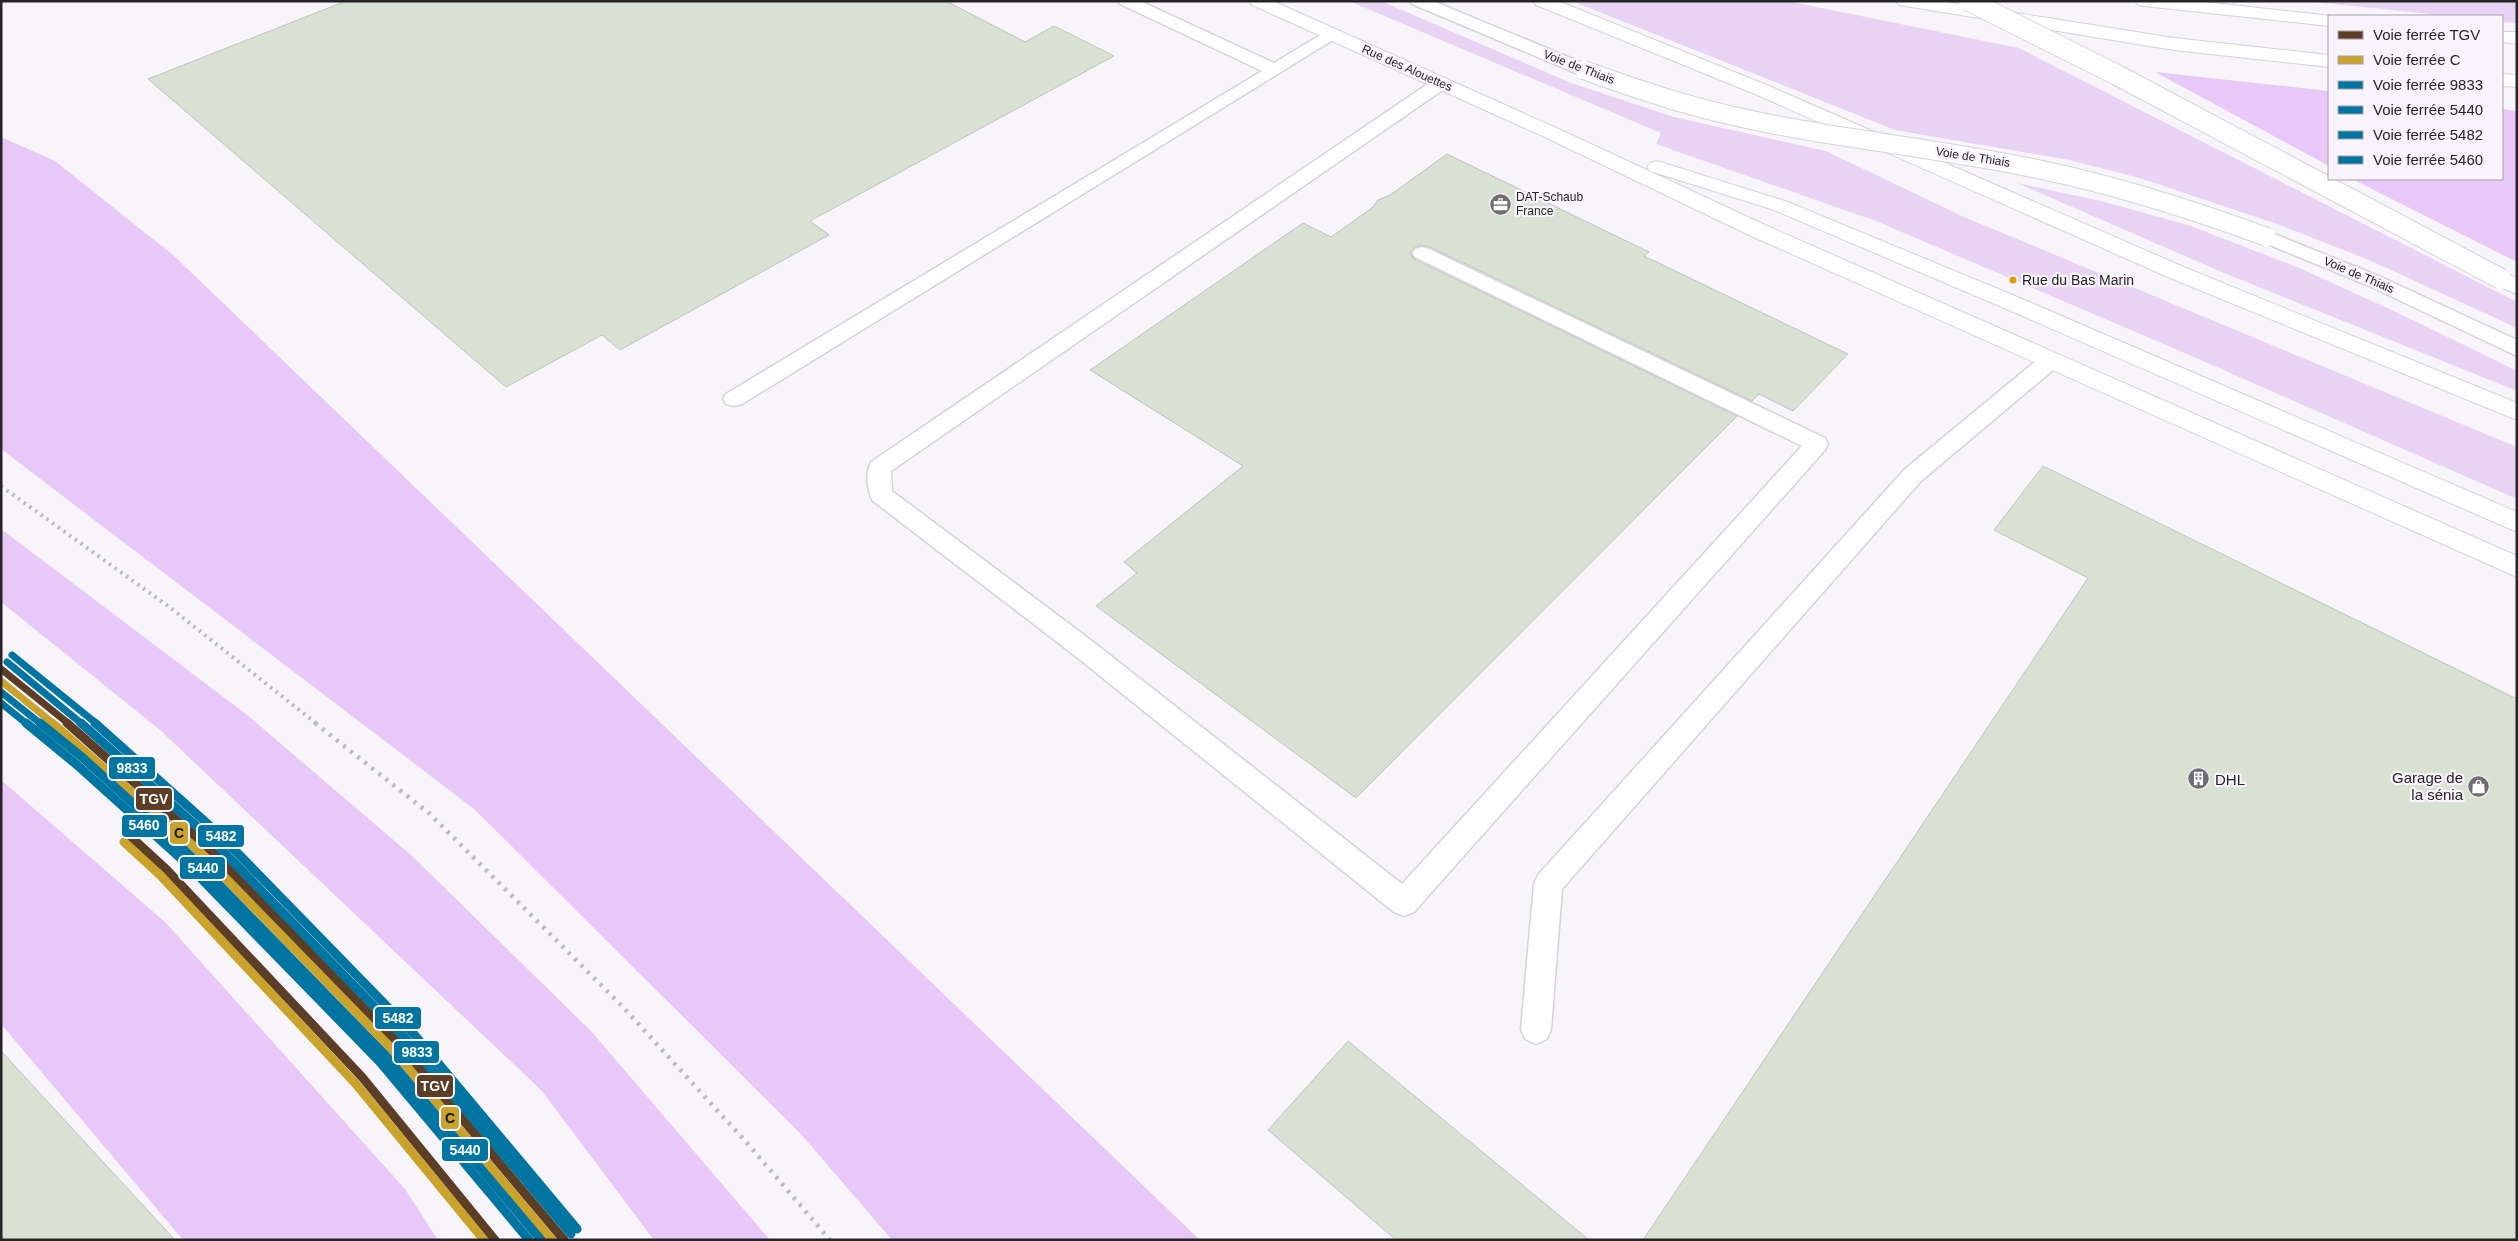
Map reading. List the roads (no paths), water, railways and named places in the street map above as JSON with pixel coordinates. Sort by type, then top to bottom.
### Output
[{"type":"main road","name":"Rue des Alouettes","points":[[1258,1],[1556,135]]},
{"type":"main road","points":[[1542,1],[1762,90],[2178,273],[2517,412]]},
{"type":"main road","points":[[1905,1],[2174,44],[2328,61]]},
{"type":"main road","points":[[1969,1],[2117,75],[2509,283]]},
{"type":"main road","points":[[2144,1],[2328,21]]},
{"type":"main road","points":[[2503,37],[2517,38]]},
{"type":"main road","points":[[2503,80],[2517,82]]},
{"type":"main road","points":[[1556,135],[1757,230],[2517,567]]},
{"type":"main road","points":[[1556,135],[1781,206],[2019,306],[2517,523]]},
{"type":"lane","points":[[1126,1],[1274,70]]},
{"type":"lane","name":"Voie de Thiais","points":[[1418,1],[1584,70],[1682,102],[1746,119],[2009,163],[2098,183],[2188,208],[2267,237],[2374,281],[2517,349]]},
{"type":"lane","points":[[734,399],[1333,35]]},
{"type":"lane","points":[[1422,253],[1817,444],[1404,903],[1082,648],[881,495],[879,468],[1441,83]]},
{"type":"lane","points":[[1536,1029],[1548,884],[1913,474],[2051,360]]},
{"type":"railway","points":[[1,486],[172,609],[317,724]]},
{"type":"railway","points":[[315,723],[430,814],[623,1007],[747,1143],[830,1240]]},
{"type":"rail line","name":"5482","points":[[12,655],[106,732],[219,834],[412,1032],[577,1229]]},
{"type":"rail line","name":"9833","points":[[7,662],[100,739],[212,840],[405,1038],[571,1234]]},
{"type":"rail line","name":"TGV","points":[[1,669],[94,745],[206,846],[399,1044],[564,1240]]},
{"type":"rail line","name":"C","points":[[1,681],[88,752],[200,852],[393,1050],[552,1240]]},
{"type":"rail line","name":"5440","points":[[1,692],[83,758],[194,859],[386,1056],[541,1240]]},
{"type":"rail line","name":"5460","points":[[1,703],[77,765],[188,865],[380,1062],[529,1240]]},
{"type":"rail line","name":"TGV","points":[[130,836],[166,869],[362,1077],[495,1240]]},
{"type":"rail line","name":"C","points":[[124,842],[160,875],[355,1083],[484,1240]]},
{"type":"place","name":"DAT-Schaub France","points":[[1500,204]]},
{"type":"place","name":"Rue du Bas Marin","points":[[2013,280]]},
{"type":"place","name":"DHL","points":[[2199,779]]},
{"type":"place","name":"Garage de la sénia","points":[[2479,786]]}]
